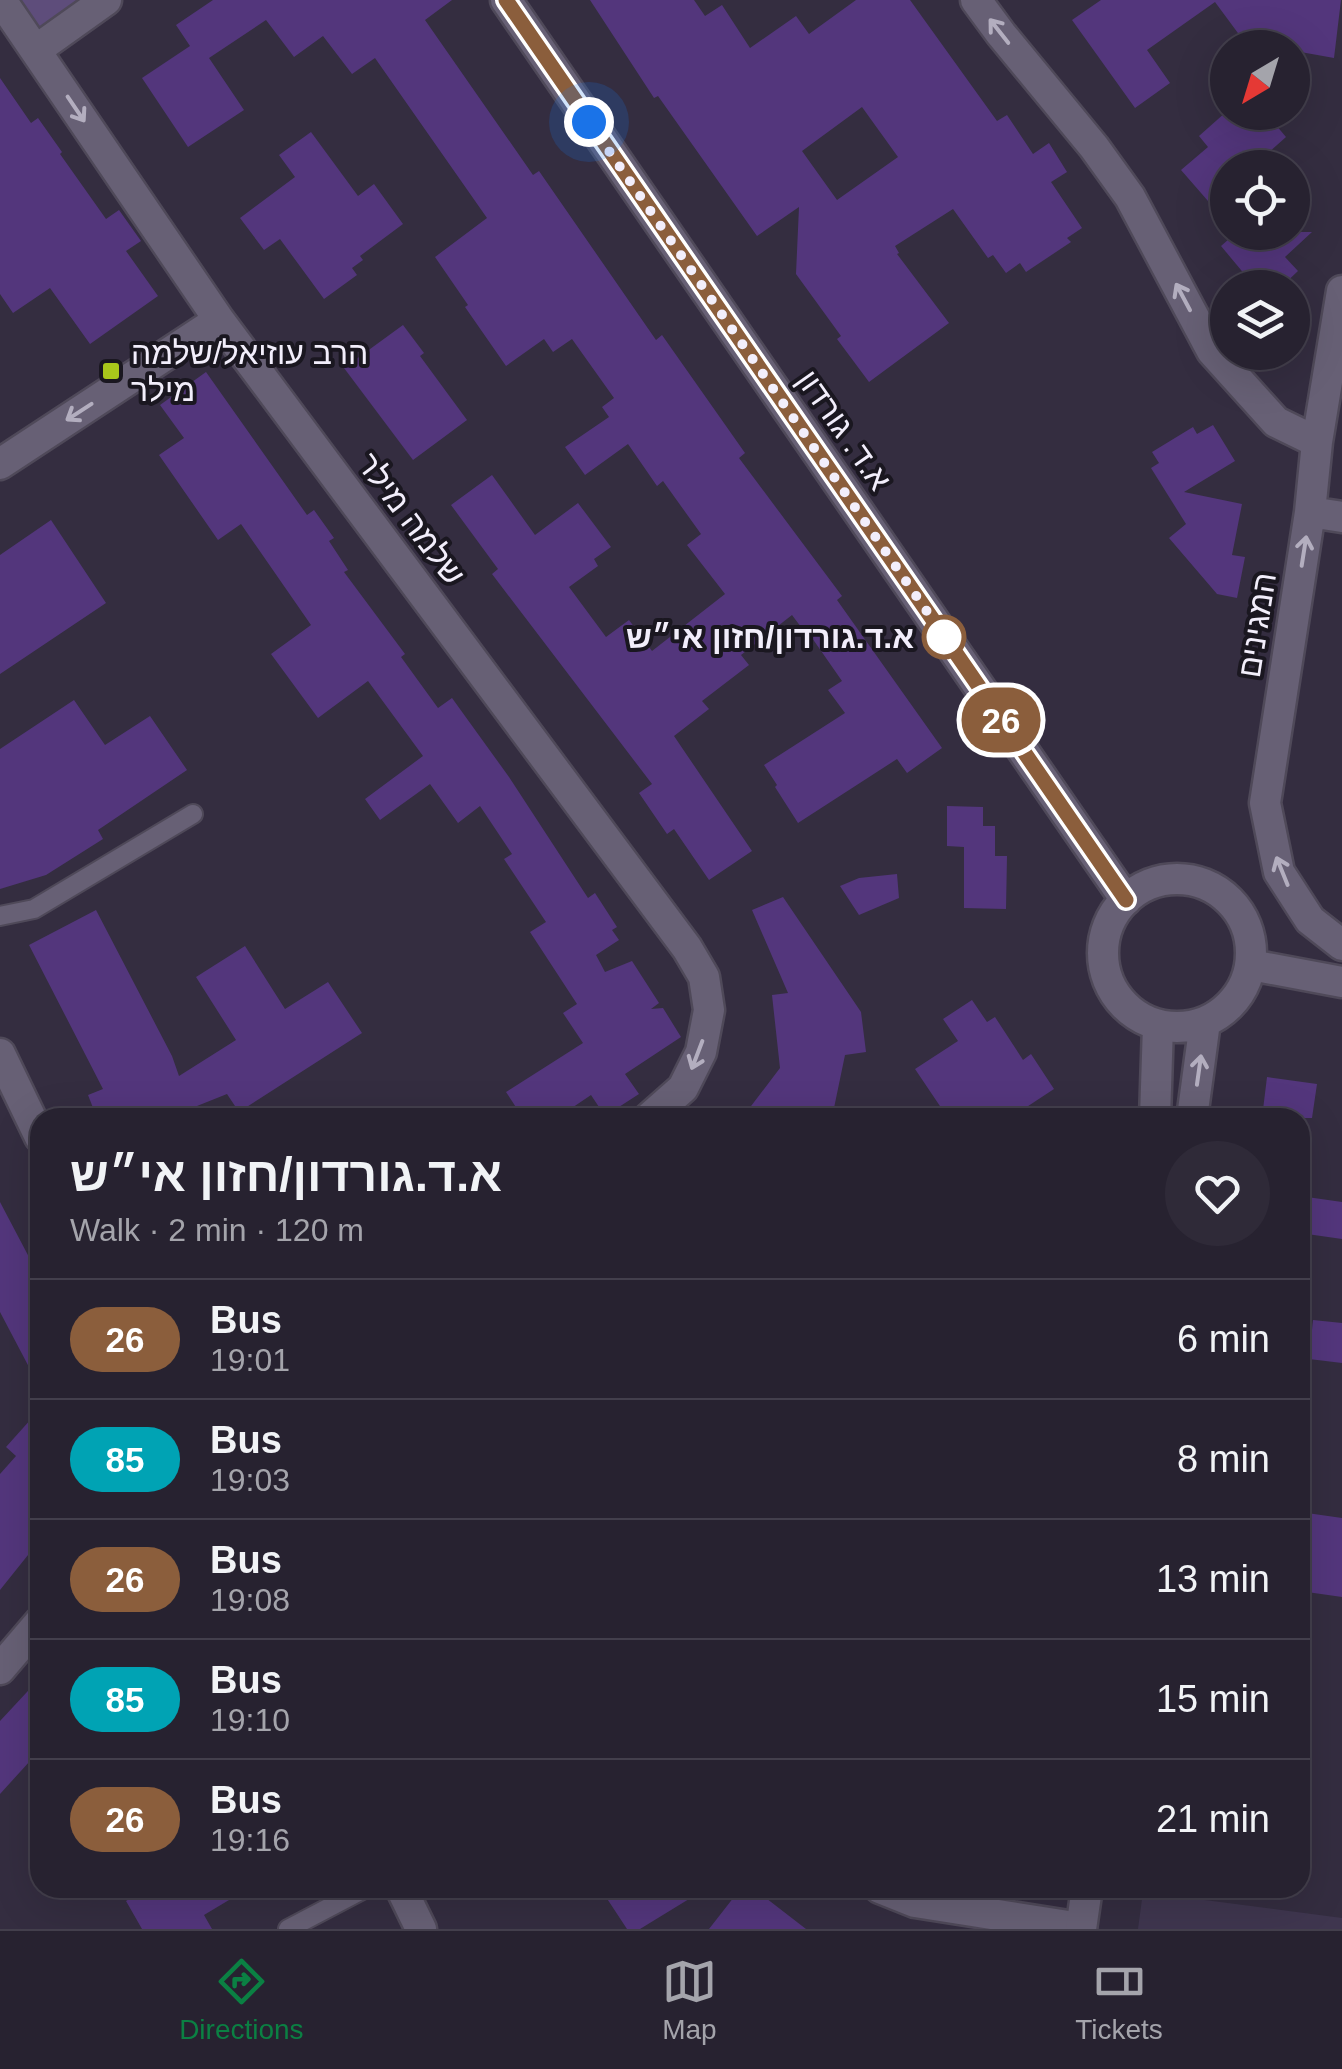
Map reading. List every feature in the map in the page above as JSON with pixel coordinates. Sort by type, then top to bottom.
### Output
[{"type":"street","name":"שלמה מילר","points":[[1,0],[219,320],[688,948],[704,976],[709,1010],[701,1052],[683,1088],[660,1108]]},
{"type":"street","points":[[36,50],[106,0]]},
{"type":"street","name":"א.ד. גורדון","points":[[506,0],[1126,900]]},
{"type":"street","points":[[976,0],[1094,146],[1130,197],[1212,351],[1276,422],[1318,442]]},
{"type":"street","name":"המגינים","points":[[1342,291],[1265,803],[1279,872],[1310,920],[1342,945]]},
{"type":"street","points":[[0,464],[219,320]]},
{"type":"street","points":[[1310,512],[1342,516]]},
{"type":"street","points":[[1176,879],[1204,884],[1232,903],[1248,932],[1251,965],[1242,989],[1227,1009],[1206,1022],[1158,1025],[1134,1013],[1116,995],[1105,972],[1103,946],[1110,920],[1126,900],[1149,884],[1176,879]]},
{"type":"street","points":[[1251,965],[1342,982]]},
{"type":"street","points":[[1193,1108],[1206,1022]]},
{"type":"street","points":[[1155,1108],[1158,1025]]},
{"type":"street","points":[[0,1054],[30,1116]]},
{"type":"street","points":[[0,1669],[30,1634]]},
{"type":"street","points":[[406,1898],[421,1929]]},
{"type":"street","points":[[905,1898],[1081,1929],[1085,1898]]},
{"type":"lane","points":[[0,916],[34,909],[193,814]]},
{"type":"lane","points":[[288,1929],[347,1898]]},
{"type":"shaded area","points":[[1,0],[106,0],[36,50]]},
{"type":"shaded area","points":[[1142,1898],[1189,1898],[1342,1918],[1342,1929],[1138,1929]]},
{"type":"building","points":[[213,0],[452,0],[425,20],[533,175],[539,171],[656,340],[662,335],[745,453],[739,458],[842,596],[837,600],[942,748],[907,773],[897,759],[798,823],[764,765],[845,713],[828,690],[842,681],[792,615],[741,655],[749,665],[702,701],[709,709],[674,736],[752,851],[709,880],[674,829],[667,834],[639,793],[652,784],[492,574],[498,569],[451,505],[492,475],[535,535],[578,503],[611,547],[594,559],[598,566],[569,587],[606,637],[629,620],[652,651],[725,594],[687,545],[701,534],[663,481],[657,486],[628,444],[585,475],[565,447],[609,417],[602,407],[614,398],[572,339],[553,352],[544,339],[506,366],[465,307],[468,305],[435,257],[487,218],[375,58],[352,74],[323,36],[294,57],[266,20],[209,58],[244,110],[188,147],[142,78],[190,46],[176,25]]},
{"type":"building","points":[[590,0],[694,0],[705,16],[722,5],[750,48],[796,16],[809,34],[856,0],[910,0],[997,121],[1007,115],[1033,154],[1049,143],[1067,172],[1051,182],[1082,228],[1067,238],[1071,242],[1026,272],[1020,263],[1006,273],[993,255],[988,258],[953,209],[895,246],[949,323],[869,382],[796,274],[799,207],[757,236],[658,96],[654,98]],"holes":[[[862,107],[898,157],[837,200],[802,151]]]},
{"type":"building","points":[[1101,0],[1341,0],[1334,58],[1310,54],[1310,30],[1236,30],[1215,2],[1147,50],[1170,83],[1135,108],[1072,20]]},
{"type":"building","points":[[0,78],[31,123],[38,118],[106,219],[119,210],[141,241],[126,251],[158,296],[90,344],[50,288],[13,313],[0,294]]},
{"type":"building","points":[[1210,126],[1210,130],[1280,130],[1286,137],[1271,150],[1210,150],[1210,203],[1181,170],[1208,147],[1199,136]]},
{"type":"building","points":[[311,132],[358,196],[374,184],[403,224],[360,256],[363,260],[352,268],[357,275],[324,299],[280,239],[264,250],[240,218],[295,177],[279,155]]},
{"type":"building","points":[[1224,250],[1293,250],[1285,257],[1297,270],[1241,270]]},
{"type":"building","points":[[403,325],[424,353],[420,356],[467,420],[413,460],[344,368]]},
{"type":"building","points":[[206,372],[307,515],[314,510],[334,538],[329,541],[348,570],[344,572],[405,654],[401,657],[438,708],[452,698],[588,898],[595,893],[617,927],[612,930],[619,940],[596,955],[605,972],[632,961],[659,1003],[651,1009],[663,1008],[681,1037],[625,1074],[639,1094],[617,1108],[600,1108],[591,1095],[572,1108],[516,1108],[506,1092],[583,1043],[563,1013],[577,1004],[530,932],[546,922],[504,859],[512,854],[480,806],[458,823],[430,784],[380,820],[365,799],[423,756],[368,681],[318,718],[271,654],[311,625],[241,524],[218,540],[159,455],[184,438],[160,405]]},
{"type":"building","points":[[1213,425],[1235,461],[1184,492],[1242,504],[1232,555],[1245,557],[1237,598],[1217,594],[1169,538],[1186,524],[1151,468],[1159,463],[1152,452],[1193,427],[1197,434]]},
{"type":"building","points":[[51,520],[106,603],[0,674],[0,555]]},
{"type":"building","points":[[74,700],[105,745],[150,716],[187,770],[98,830],[103,839],[46,875],[0,889],[0,749]]},
{"type":"building","points":[[947,806],[983,807],[983,826],[995,826],[995,856],[1007,856],[1006,909],[964,908],[964,847],[947,846]]},
{"type":"building","points":[[897,874],[899,898],[859,915],[840,886],[859,878]]},
{"type":"building","points":[[783,897],[861,1012],[866,1052],[845,1055],[834,1108],[750,1108],[780,1068],[772,995],[788,993],[752,910]]},
{"type":"building","points":[[96,910],[179,1076],[236,1040],[196,977],[245,946],[285,1009],[328,982],[362,1033],[245,1108],[236,1108],[227,1094],[192,1108],[93,1108],[88,1095],[103,1089],[29,945]]},
{"type":"building","points":[[972,1000],[987,1022],[995,1017],[1023,1060],[1031,1054],[1054,1089],[1025,1108],[941,1108],[915,1069],[958,1041],[943,1019]]},
{"type":"building","points":[[1267,1077],[1317,1084],[1312,1118],[1310,1108],[1263,1108]]},
{"type":"building","points":[[1310,1197],[1342,1202],[1342,1239],[1310,1234]]},
{"type":"building","points":[[0,1202],[30,1259],[30,1369],[0,1312]]},
{"type":"building","points":[[1313,1320],[1342,1323],[1342,1363],[1310,1359]]},
{"type":"building","points":[[30,1420],[30,1552],[0,1590],[0,1474],[16,1456],[6,1447]]},
{"type":"building","points":[[1310,1513],[1342,1518],[1342,1597],[1310,1592]]},
{"type":"building","points":[[30,1689],[30,1761],[0,1794],[0,1721]]},
{"type":"building","points":[[232,1898],[204,1915],[212,1929],[142,1929],[126,1901]]},
{"type":"building","points":[[607,1898],[691,1898],[640,1929],[627,1929]]},
{"type":"building","points":[[733,1898],[766,1898],[806,1929],[709,1929]]},
{"type":"bus line","name":"26","points":[[506,0],[1126,900]]},
{"type":"place","name":"הרב עוזיאל/שלמה מילר","points":[[111,371]]},
{"type":"place","name":"א.ד.גורדון/חזון אי״ש","points":[[944,637]]},
{"type":"route","points":[[589,122],[948,642],[944,637]]}]
